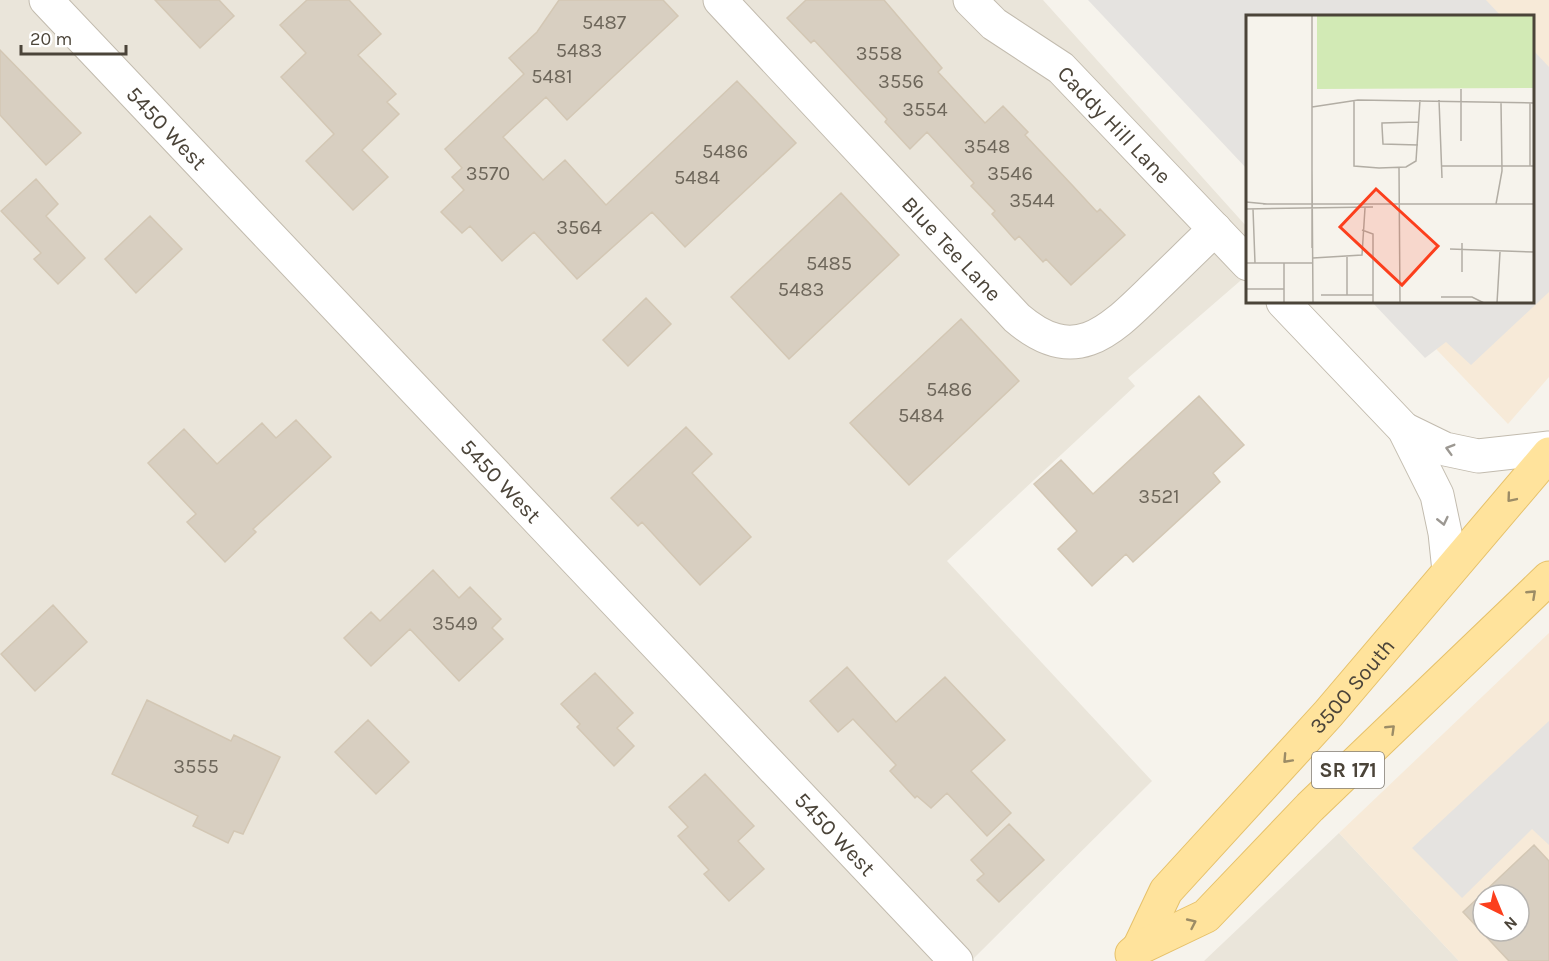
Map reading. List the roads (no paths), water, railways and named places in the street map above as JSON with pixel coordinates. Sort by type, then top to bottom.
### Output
[{"type":"main road","name":"3500 South","points":[[1131,954],[1166,891],[1305,739],[1549,454]]},
{"type":"main road","name":"3500 South","points":[[1131,954],[1206,916],[1310,807],[1549,578]]},
{"type":"street","name":"5450 West","points":[[46,0],[956,961]]},
{"type":"street","name":"Blue Tee Lane","points":[[720,0],[1017,318],[1038,333],[1061,341],[1075,342],[1105,333],[1215,230]]},
{"type":"street","name":"Caddy Hill Lane","points":[[970,0],[994,24],[1061,68],[1246,262]]},
{"type":"street","points":[[1284,303],[1404,429],[1437,495],[1446,533],[1449,571]]},
{"type":"street","points":[[1404,429],[1445,449],[1478,456],[1549,448]]}]
